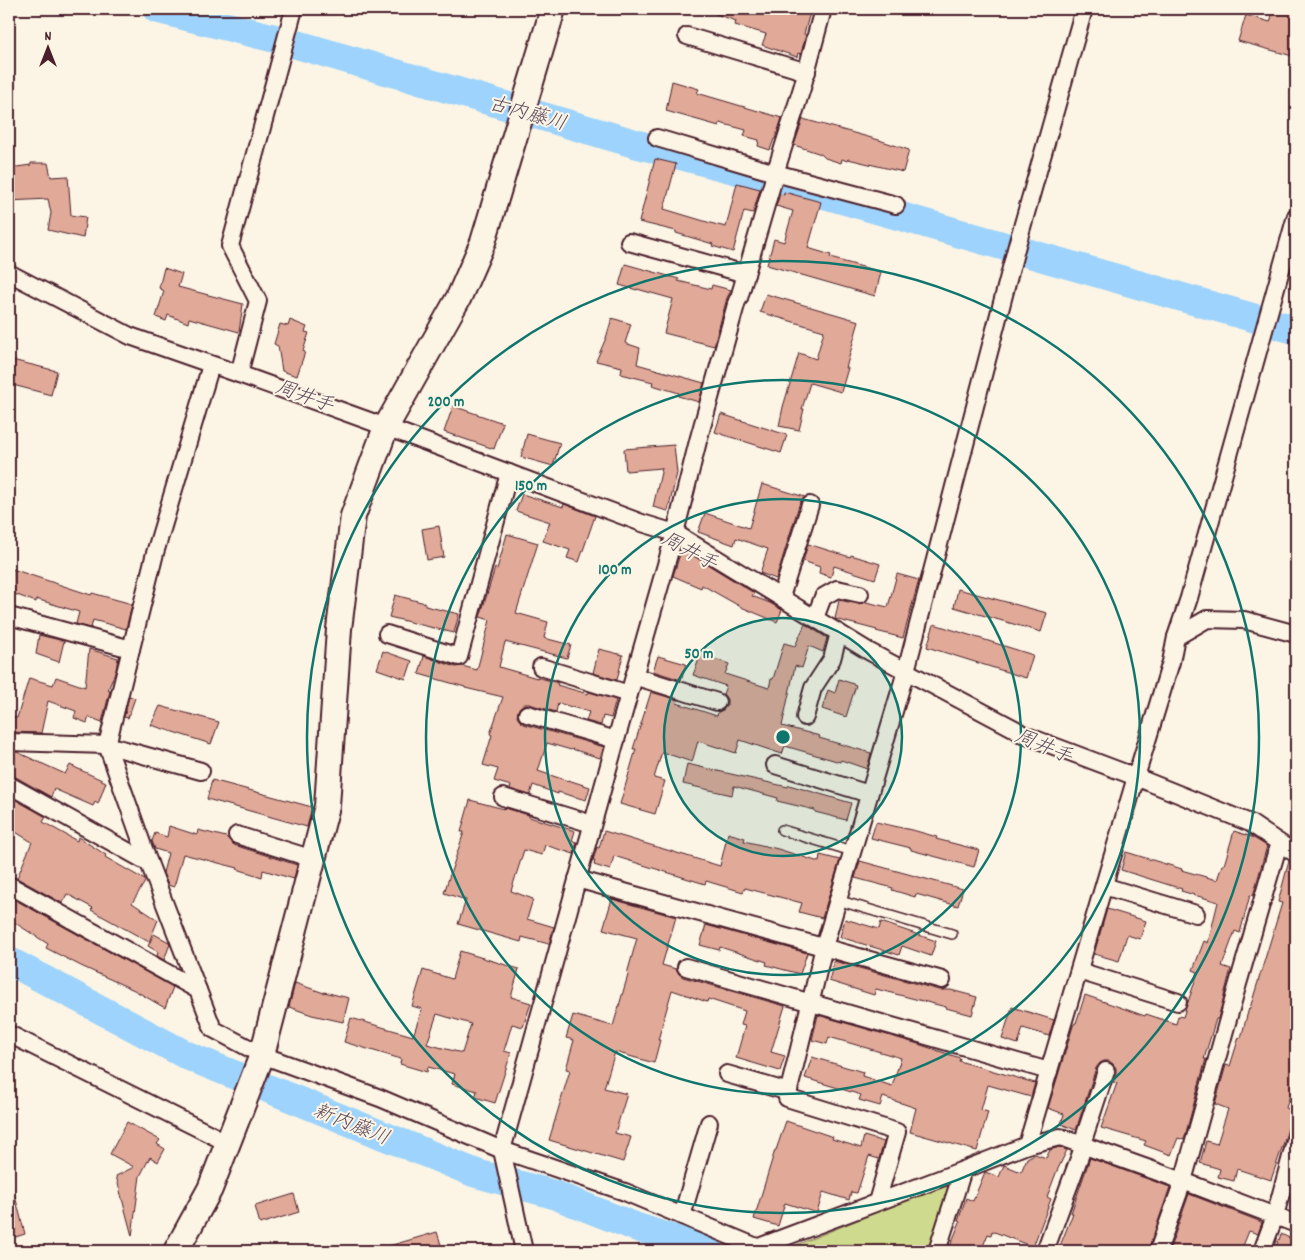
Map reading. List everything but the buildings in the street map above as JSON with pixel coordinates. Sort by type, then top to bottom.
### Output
[{"type":"street","points":[[239,374],[258,301],[230,246],[294,9]]},
{"type":"street","points":[[176,1251],[210,1189],[262,1055],[327,806],[339,629],[353,516],[386,427],[459,297],[483,242],[553,9]]},
{"type":"street","points":[[524,1251],[502,1150],[675,533],[700,432],[737,301],[807,72],[823,9]]},
{"type":"street","points":[[877,1202],[897,1132],[787,1098],[824,947],[906,671],[1017,244],[1084,9]]},
{"type":"street","points":[[687,36],[807,72]]},
{"type":"street","points":[[657,138],[775,174],[896,205]]},
{"type":"street","points":[[1027,1145],[1171,662],[1176,637],[1192,589],[1296,216]]},
{"type":"street","points":[[630,242],[746,274]]},
{"type":"street","points":[[9,272],[130,336],[386,427],[642,523],[675,533],[870,652],[1015,728],[1022,734],[1250,823],[1296,854]]},
{"type":"street","points":[[211,365],[155,553],[107,745],[212,1028],[262,1055],[380,1098],[502,1150],[625,1192],[761,1249],[877,1202],[1027,1145],[1060,1137],[1296,1224]]},
{"type":"street","points":[[387,634],[459,657],[509,474]]},
{"type":"street","points":[[781,597],[810,505]]},
{"type":"street","points":[[815,618],[823,597],[837,589],[860,594]]},
{"type":"street","points":[[9,616],[131,649]]},
{"type":"street","points":[[1176,637],[1207,619],[1244,620],[1296,634]]},
{"type":"street","points":[[805,717],[813,688],[832,659],[839,633]]},
{"type":"street","points":[[541,667],[629,694]]},
{"type":"street","points":[[634,676],[717,702]]},
{"type":"street","points":[[527,714],[616,740]]},
{"type":"street","points":[[9,742],[107,745],[201,771]]},
{"type":"street","points":[[775,765],[869,794]]},
{"type":"street","points":[[9,785],[149,862]]},
{"type":"street","points":[[503,797],[592,824]]},
{"type":"street","points":[[237,835],[313,859]]},
{"type":"street","points":[[1158,1251],[1183,1181],[1279,843]]},
{"type":"street","points":[[577,879],[942,980]]},
{"type":"street","points":[[9,885],[198,990]]},
{"type":"street","points":[[1104,886],[1196,914]]},
{"type":"street","points":[[686,967],[1049,1071]]},
{"type":"street","points":[[1079,971],[1178,1002]]},
{"type":"street","points":[[9,1034],[228,1143]]},
{"type":"street","points":[[1045,1251],[1083,1144],[1106,1071]]},
{"type":"street","points":[[727,1074],[789,1092]]},
{"type":"street","points":[[682,1216],[709,1123]]},
{"type":"street","points":[[1262,1251],[1275,1216],[1296,1138]]},
{"type":"street","points":[[937,1251],[963,1170]]},
{"type":"lane","points":[[782,830],[852,851]]},
{"type":"lane","points":[[837,900],[952,934]]},
{"type":"green space","points":[[953,1181],[930,1251],[790,1251],[789,1248]]},
{"type":"waterway","name":"古内藤川","points":[[157,9],[285,41],[640,145],[774,180],[1296,330]]},
{"type":"waterway","name":"新内藤川","points":[[9,961],[188,1056],[475,1173],[552,1194],[636,1227],[710,1251]]},
{"type":"water label","name":"周井手","points":[[305,395]]},
{"type":"water label","name":"周井手","points":[[690,550]]},
{"type":"water label","name":"周井手","points":[[1044,745]]}]
